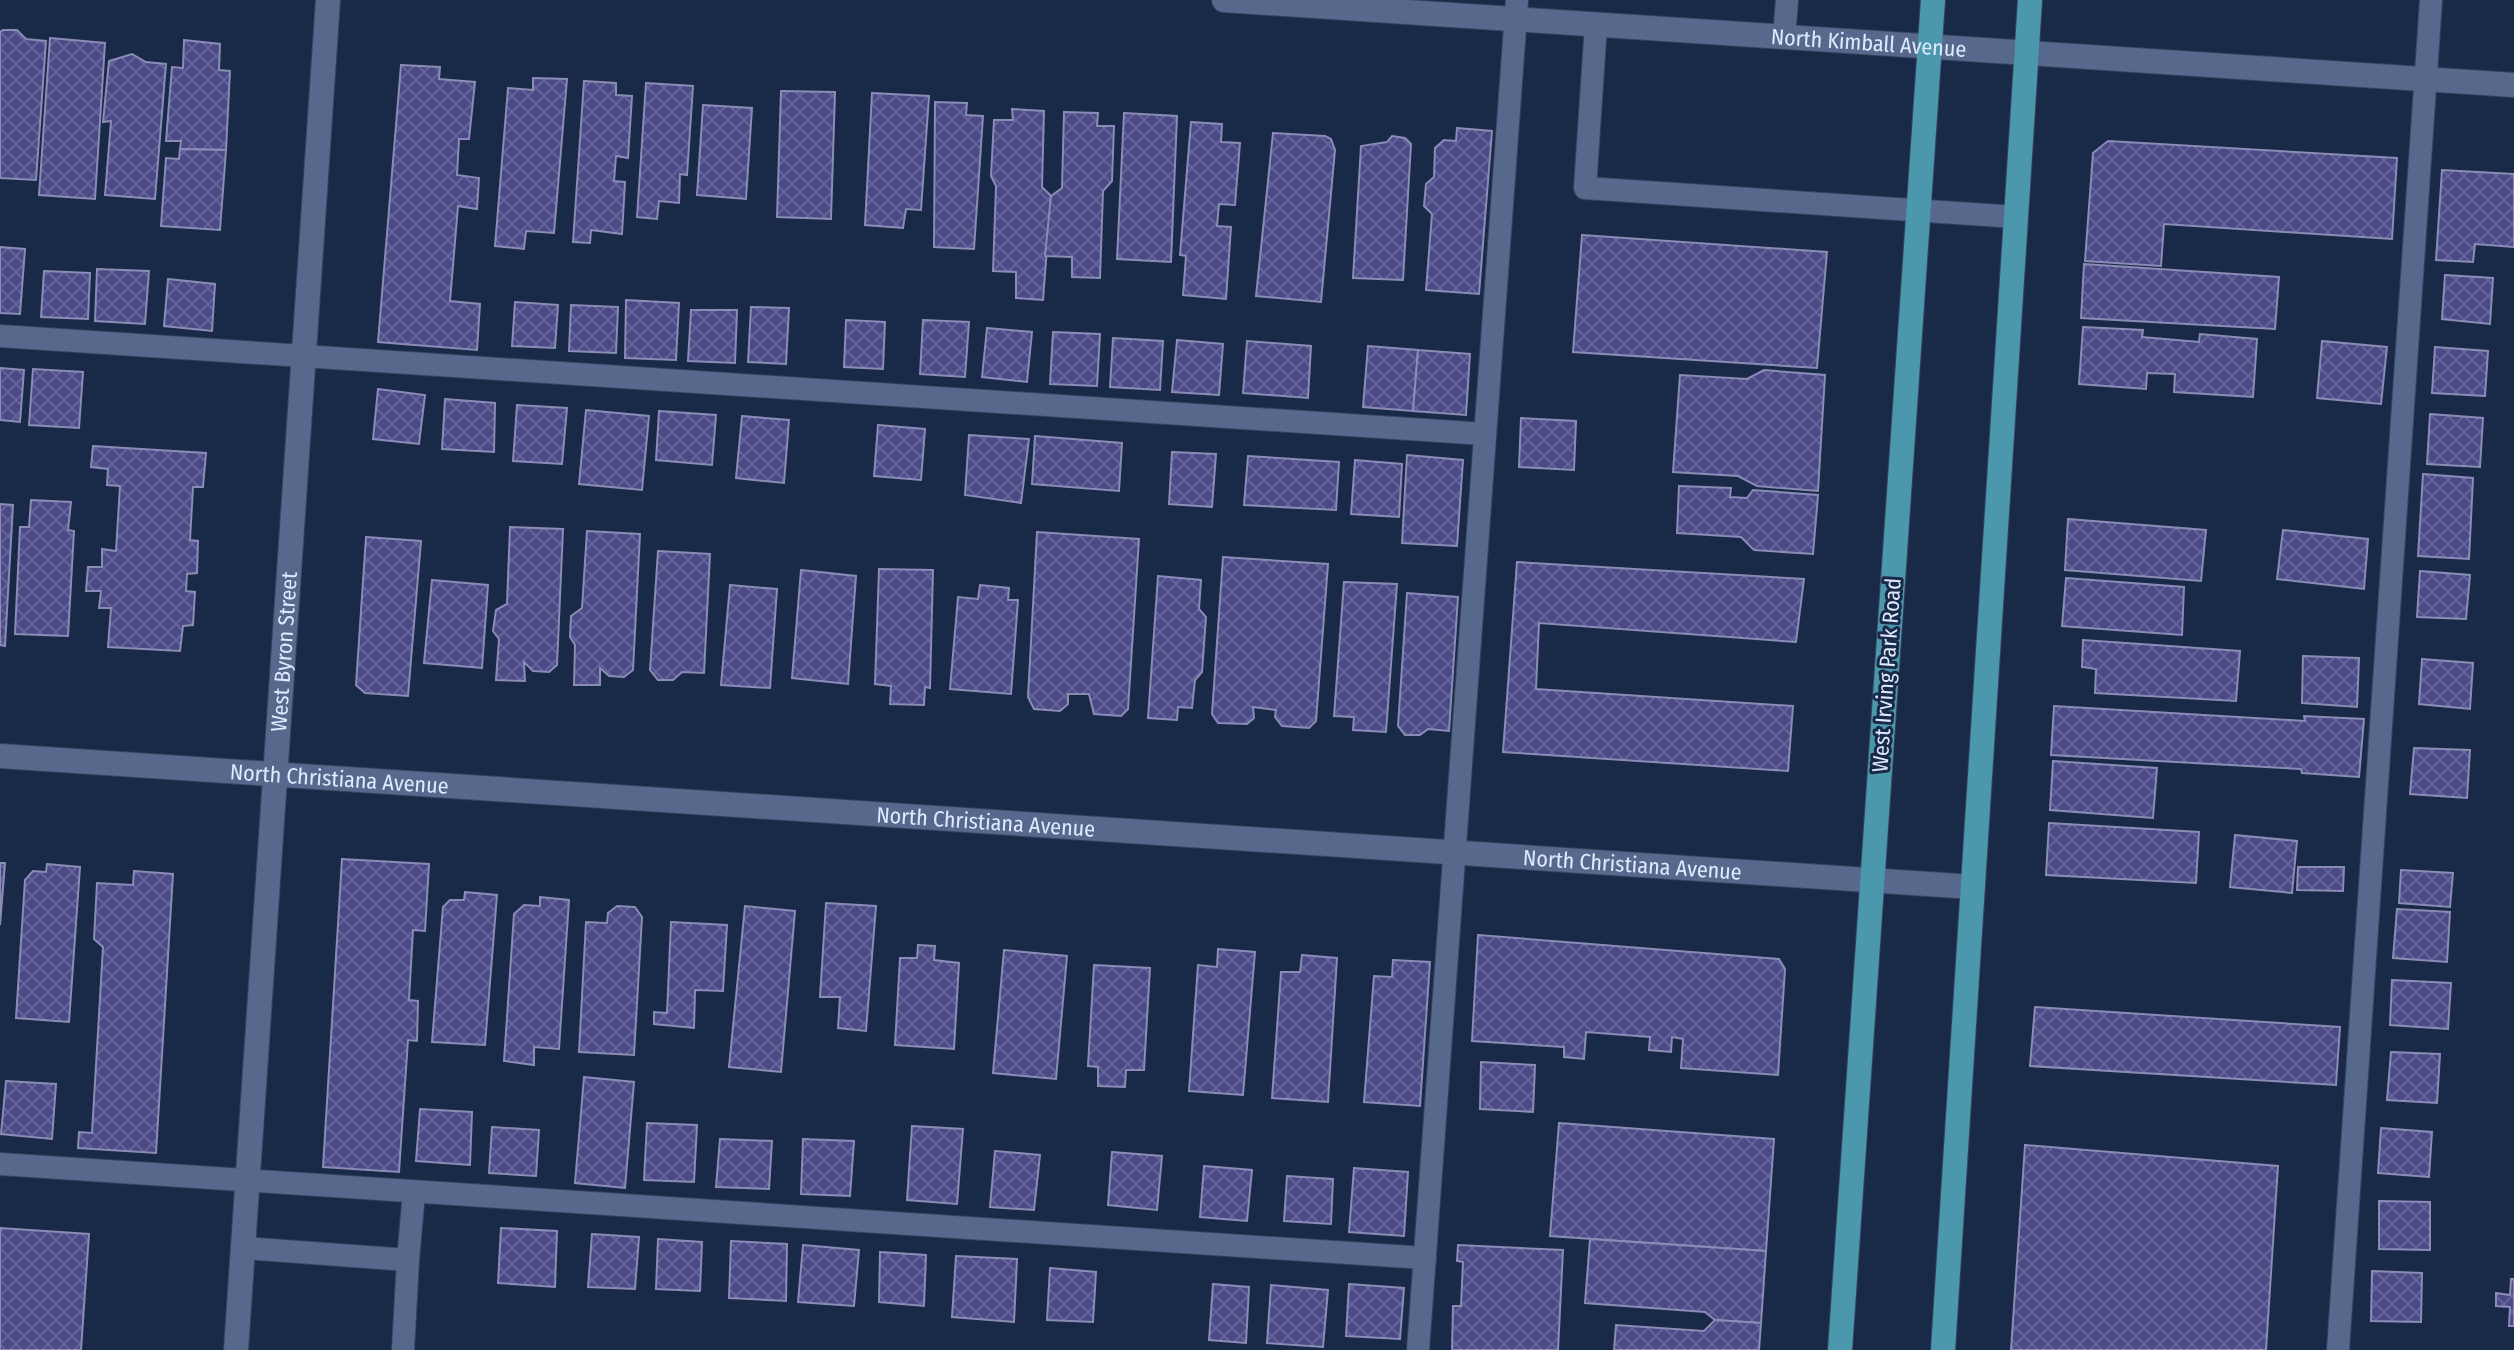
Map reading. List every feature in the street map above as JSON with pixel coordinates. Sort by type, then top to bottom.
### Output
[{"type":"main road","name":"West Irving Park Road","points":[[1840,1350],[1933,0]]},
{"type":"main road","points":[[1943,1350],[2030,0]]},
{"type":"street","name":"West Byron Street","points":[[236,1350],[328,0]]},
{"type":"street","name":"North Kimball Avenue","points":[[1224,0],[1516,10],[1596,25],[2514,85]]},
{"type":"street","name":"North Christiana Avenue","points":[[0,756],[1973,887]]},
{"type":"lane","points":[[1784,37],[1787,0]]},
{"type":"lane","points":[[2338,1350],[2431,0]]},
{"type":"lane","points":[[1418,1350],[1516,10]]},
{"type":"lane","points":[[1596,25],[1585,188],[2016,217]]},
{"type":"lane","points":[[0,336],[1485,434]]},
{"type":"lane","points":[[0,1164],[1425,1258]]},
{"type":"lane","points":[[403,1350],[414,1192]]},
{"type":"lane","points":[[243,1248],[408,1260]]},
{"type":"building","points":[[17,30],[26,39],[46,41],[36,180],[0,178],[0,32]]},
{"type":"building","points":[[50,38],[105,43],[95,199],[39,195]]},
{"type":"building","points":[[184,40],[220,44],[219,70],[230,71],[226,150],[180,149],[181,141],[166,141],[172,67],[183,68]]},
{"type":"building","points":[[132,54],[146,62],[166,64],[155,199],[105,195],[111,121],[103,122],[109,61]]},
{"type":"building","points":[[401,65],[440,67],[439,79],[475,82],[469,139],[459,139],[457,175],[479,178],[477,209],[458,206],[450,301],[480,304],[477,350],[378,342]]},
{"type":"building","points":[[533,78],[567,79],[554,233],[526,231],[524,249],[495,246],[508,88],[533,90]]},
{"type":"building","points":[[584,81],[616,83],[616,95],[632,96],[628,158],[616,156],[614,181],[625,182],[622,234],[591,230],[590,243],[573,242]]},
{"type":"building","points":[[646,83],[693,86],[687,175],[680,174],[679,203],[659,201],[657,219],[637,217]]},
{"type":"building","points":[[781,91],[835,92],[831,219],[777,217]]},
{"type":"building","points":[[872,93],[929,96],[921,210],[906,209],[903,228],[865,225]]},
{"type":"building","points":[[935,102],[967,103],[966,115],[983,116],[974,249],[934,247]]},
{"type":"building","points":[[703,105],[752,108],[746,199],[697,195]]},
{"type":"building","points":[[1012,109],[1044,111],[1042,187],[1051,196],[1043,300],[1016,298],[1016,272],[993,271],[996,186],[991,176],[994,120],[1013,120]]},
{"type":"building","points":[[1064,112],[1098,113],[1097,126],[1114,126],[1112,181],[1103,191],[1100,278],[1072,277],[1072,257],[1045,256],[1051,196],[1062,188]]},
{"type":"building","points":[[1124,113],[1177,116],[1171,262],[1117,259]]},
{"type":"building","points":[[1191,122],[1222,124],[1221,142],[1240,143],[1235,205],[1219,204],[1217,226],[1231,227],[1226,299],[1183,295],[1186,256],[1180,255]]},
{"type":"building","points":[[1457,128],[1492,131],[1479,294],[1426,290],[1432,214],[1424,206],[1426,184],[1434,177],[1435,148],[1444,140],[1456,141]]},
{"type":"building","points":[[1273,133],[1325,136],[1331,139],[1335,150],[1321,302],[1256,296]]},
{"type":"building","points":[[1392,136],[1405,138],[1411,144],[1403,280],[1353,278],[1361,146],[1387,142]]},
{"type":"building","points":[[2108,141],[2397,158],[2392,239],[2164,224],[2161,266],[2085,261],[2093,153]]},
{"type":"building","points":[[180,149],[226,150],[220,230],[161,226],[166,158],[179,159]]},
{"type":"building","points":[[2442,170],[2514,174],[2514,247],[2475,244],[2473,262],[2436,260]]},
{"type":"building","points":[[1582,235],[1827,252],[1817,368],[1573,352]]},
{"type":"building","points":[[0,247],[25,249],[20,314],[0,313]]},
{"type":"building","points":[[2084,264],[2279,277],[2275,329],[2081,318]]},
{"type":"building","points":[[97,269],[149,271],[145,324],[95,321]]},
{"type":"building","points":[[44,271],[90,273],[88,319],[41,317]]},
{"type":"building","points":[[2445,275],[2493,278],[2490,324],[2442,319]]},
{"type":"building","points":[[168,279],[215,284],[212,331],[164,326]]},
{"type":"building","points":[[626,300],[679,303],[676,360],[625,358]]},
{"type":"building","points":[[515,302],[558,305],[555,348],[512,346]]},
{"type":"building","points":[[571,305],[618,307],[616,353],[569,351]]},
{"type":"building","points":[[751,307],[789,308],[786,364],[748,362]]},
{"type":"building","points":[[691,310],[737,310],[735,363],[688,361]]},
{"type":"building","points":[[846,320],[885,322],[883,369],[844,367]]},
{"type":"building","points":[[923,320],[969,322],[965,377],[920,374]]},
{"type":"building","points":[[2083,327],[2143,330],[2142,337],[2199,342],[2200,334],[2257,339],[2253,397],[2174,392],[2175,374],[2147,373],[2146,389],[2079,384]]},
{"type":"building","points":[[987,328],[1032,332],[1027,382],[982,377]]},
{"type":"building","points":[[1053,332],[1100,334],[1097,386],[1050,384]]},
{"type":"building","points":[[1113,338],[1163,341],[1160,390],[1110,387]]},
{"type":"building","points":[[1177,340],[1223,344],[1219,395],[1172,392]]},
{"type":"building","points":[[1247,341],[1311,346],[1308,398],[1243,393]]},
{"type":"building","points":[[2322,341],[2387,347],[2381,404],[2317,398]]},
{"type":"building","points":[[1368,346],[1418,350],[1413,411],[1363,407]]},
{"type":"building","points":[[2435,347],[2488,351],[2485,396],[2432,393]]},
{"type":"building","points":[[1418,350],[1470,354],[1466,415],[1413,411]]},
{"type":"building","points":[[0,368],[24,370],[20,422],[0,420]]},
{"type":"building","points":[[33,369],[83,372],[79,428],[29,425]]},
{"type":"building","points":[[1764,370],[1825,375],[1818,491],[1757,486],[1738,476],[1673,472],[1680,375],[1747,379]]},
{"type":"building","points":[[378,389],[425,395],[419,444],[373,439]]},
{"type":"building","points":[[445,399],[495,403],[494,452],[442,449]]},
{"type":"building","points":[[517,405],[567,408],[562,464],[513,461]]},
{"type":"building","points":[[586,410],[649,416],[642,490],[579,484]]},
{"type":"building","points":[[659,411],[716,415],[712,465],[656,460]]},
{"type":"building","points":[[2430,414],[2483,418],[2480,467],[2427,464]]},
{"type":"building","points":[[742,416],[789,420],[784,483],[736,478]]},
{"type":"building","points":[[1521,418],[1576,421],[1574,470],[1519,467]]},
{"type":"building","points":[[878,425],[925,429],[921,480],[874,476]]},
{"type":"building","points":[[969,435],[1029,439],[1021,503],[965,495]]},
{"type":"building","points":[[1035,436],[1122,443],[1119,491],[1032,484]]},
{"type":"building","points":[[93,446],[206,453],[203,487],[193,487],[190,540],[198,541],[197,573],[187,574],[186,591],[195,592],[193,625],[183,626],[180,651],[108,647],[111,608],[99,608],[101,591],[86,591],[88,567],[102,567],[102,549],[116,551],[120,486],[107,485],[108,469],[91,467]]},
{"type":"building","points":[[1172,452],[1216,454],[1212,507],[1169,504]]},
{"type":"building","points":[[1407,455],[1463,460],[1457,546],[1402,543]]},
{"type":"building","points":[[1248,456],[1339,462],[1336,510],[1244,505]]},
{"type":"building","points":[[1355,460],[1402,464],[1399,517],[1351,514]]},
{"type":"building","points":[[2423,474],[2473,478],[2469,559],[2418,556]]},
{"type":"building","points":[[1679,486],[1731,488],[1730,497],[1747,498],[1753,490],[1818,495],[1813,554],[1754,550],[1741,537],[1677,533]]},
{"type":"building","points":[[31,500],[71,502],[68,530],[74,531],[68,636],[15,634],[20,527],[29,527]]},
{"type":"building","points":[[0,504],[13,505],[5,646],[0,645]]},
{"type":"building","points":[[2068,519],[2206,530],[2201,581],[2065,570]]},
{"type":"building","points":[[510,527],[563,529],[557,665],[549,672],[533,671],[524,662],[525,681],[496,680],[499,639],[493,631],[496,610],[507,604]]},
{"type":"building","points":[[2283,530],[2368,539],[2364,589],[2277,579]]},
{"type":"building","points":[[587,531],[640,534],[633,670],[624,677],[609,676],[600,668],[600,685],[574,685],[575,645],[570,637],[571,616],[582,608]]},
{"type":"building","points":[[1037,532],[1139,539],[1128,709],[1121,716],[1094,714],[1089,694],[1068,694],[1068,704],[1060,711],[1034,709],[1028,697]]},
{"type":"building","points":[[366,537],[421,541],[408,696],[365,693],[356,685]]},
{"type":"building","points":[[658,551],[710,554],[704,673],[682,672],[673,680],[658,680],[650,670]]},
{"type":"building","points":[[1223,557],[1328,564],[1316,721],[1309,728],[1282,726],[1275,717],[1276,710],[1253,707],[1254,718],[1247,724],[1218,723],[1212,714]]},
{"type":"building","points":[[1517,562],[1804,579],[1796,642],[1539,623],[1536,689],[1793,706],[1788,771],[1503,752]]},
{"type":"building","points":[[879,569],[933,570],[930,688],[925,687],[924,705],[890,704],[891,686],[875,684]]},
{"type":"building","points":[[801,570],[856,576],[848,684],[792,678]]},
{"type":"building","points":[[2420,571],[2470,575],[2466,619],[2417,617]]},
{"type":"building","points":[[1158,576],[1201,580],[1199,609],[1206,617],[1202,672],[1195,680],[1192,708],[1178,707],[1177,720],[1148,718]]},
{"type":"building","points":[[2066,578],[2184,587],[2182,635],[2062,626]]},
{"type":"building","points":[[432,580],[488,585],[482,668],[424,663]]},
{"type":"building","points":[[1344,582],[1397,584],[1386,732],[1353,730],[1354,717],[1334,716]]},
{"type":"building","points":[[730,585],[777,589],[770,688],[721,685]]},
{"type":"building","points":[[980,585],[1009,588],[1008,600],[1018,600],[1011,694],[950,689],[958,597],[978,599]]},
{"type":"building","points":[[1407,593],[1458,597],[1449,731],[1428,729],[1420,735],[1405,735],[1398,726]]},
{"type":"building","points":[[2083,640],[2240,651],[2236,701],[2095,693],[2096,669],[2082,667]]},
{"type":"building","points":[[2303,656],[2359,658],[2357,707],[2302,703]]},
{"type":"building","points":[[2422,659],[2473,663],[2470,709],[2419,704]]},
{"type":"building","points":[[2054,706],[2305,721],[2304,716],[2364,719],[2359,777],[2302,773],[2301,769],[2051,755]]},
{"type":"building","points":[[2414,748],[2470,750],[2467,798],[2410,794]]},
{"type":"building","points":[[2053,761],[2157,768],[2153,818],[2050,810]]},
{"type":"building","points":[[2049,823],[2199,832],[2196,883],[2046,875]]},
{"type":"building","points":[[2235,835],[2297,841],[2292,893],[2230,887]]},
{"type":"building","points":[[342,859],[429,864],[425,931],[413,930],[409,1000],[418,1001],[417,1041],[408,1040],[399,1172],[323,1167]]},
{"type":"building","points":[[0,863],[5,863],[0,925]]},
{"type":"building","points":[[47,864],[80,867],[69,1022],[16,1018],[25,880],[33,871],[46,872]]},
{"type":"building","points":[[2298,867],[2344,867],[2343,891],[2297,890]]},
{"type":"building","points":[[2401,870],[2453,873],[2450,907],[2399,903]]},
{"type":"building","points":[[134,871],[173,874],[156,1153],[78,1148],[79,1132],[92,1133],[103,947],[94,939],[97,883],[133,885]]},
{"type":"building","points":[[465,892],[497,895],[485,1045],[432,1042],[443,907],[450,900],[464,900]]},
{"type":"building","points":[[540,897],[569,900],[559,1049],[534,1047],[534,1065],[504,1061],[514,914],[524,905],[540,906]]},
{"type":"building","points":[[826,903],[876,906],[866,1031],[838,1028],[840,997],[820,997]]},
{"type":"building","points":[[617,906],[635,907],[642,917],[634,1055],[579,1052],[586,922],[607,923],[608,913]]},
{"type":"building","points":[[745,906],[795,911],[781,1072],[729,1067]]},
{"type":"building","points":[[2397,909],[2450,912],[2447,962],[2393,958]]},
{"type":"building","points":[[671,922],[727,925],[723,991],[695,990],[694,1028],[654,1024],[654,1012],[667,1013]]},
{"type":"building","points":[[1478,935],[1779,959],[1785,969],[1778,1075],[1681,1068],[1683,1039],[1672,1037],[1671,1052],[1649,1050],[1650,1037],[1586,1032],[1584,1059],[1564,1057],[1564,1047],[1472,1041]]},
{"type":"building","points":[[918,945],[935,946],[934,960],[959,963],[954,1049],[895,1045],[900,958],[917,958]]},
{"type":"building","points":[[1218,949],[1255,952],[1243,1095],[1189,1091],[1198,965],[1217,967]]},
{"type":"building","points":[[1004,950],[1067,956],[1056,1079],[993,1073]]},
{"type":"building","points":[[1302,955],[1337,958],[1328,1102],[1272,1098],[1281,972],[1300,972]]},
{"type":"building","points":[[1393,960],[1430,962],[1420,1106],[1364,1102],[1374,976],[1392,977]]},
{"type":"building","points":[[1094,965],[1150,968],[1144,1070],[1126,1070],[1125,1087],[1098,1086],[1098,1067],[1088,1066]]},
{"type":"building","points":[[2392,980],[2451,983],[2448,1029],[2390,1025]]},
{"type":"building","points":[[2035,1007],[2340,1027],[2336,1085],[2030,1066]]},
{"type":"building","points":[[2391,1052],[2440,1054],[2437,1103],[2387,1100]]},
{"type":"building","points":[[1481,1062],[1535,1065],[1533,1112],[1480,1109]]},
{"type":"building","points":[[584,1077],[634,1082],[625,1188],[575,1183]]},
{"type":"building","points":[[6,1081],[56,1084],[52,1139],[1,1134]]},
{"type":"building","points":[[420,1109],[472,1112],[470,1165],[416,1161]]},
{"type":"building","points":[[647,1123],[697,1125],[694,1182],[644,1180]]},
{"type":"building","points":[[1559,1123],[1774,1139],[1766,1251],[1550,1236]]},
{"type":"building","points":[[912,1126],[963,1129],[957,1204],[907,1200]]},
{"type":"building","points":[[492,1127],[539,1130],[536,1176],[489,1173]]},
{"type":"building","points":[[2381,1128],[2432,1132],[2429,1177],[2378,1173]]},
{"type":"building","points":[[720,1139],[772,1141],[769,1189],[716,1187]]},
{"type":"building","points":[[803,1139],[854,1141],[850,1196],[801,1194]]},
{"type":"building","points":[[2025,1145],[2278,1166],[2266,1350],[2011,1350]]},
{"type":"building","points":[[995,1151],[1040,1155],[1034,1210],[990,1207]]},
{"type":"building","points":[[1112,1152],[1162,1156],[1157,1210],[1108,1205]]},
{"type":"building","points":[[1204,1166],[1252,1170],[1247,1221],[1200,1217]]},
{"type":"building","points":[[1354,1168],[1408,1172],[1404,1236],[1349,1232]]},
{"type":"building","points":[[1287,1176],[1333,1179],[1331,1224],[1284,1221]]},
{"type":"building","points":[[2379,1201],[2430,1202],[2430,1250],[2379,1249]]},
{"type":"building","points":[[0,1228],[89,1234],[81,1350],[0,1350]]},
{"type":"building","points":[[501,1228],[557,1231],[555,1287],[498,1283]]},
{"type":"building","points":[[592,1234],[639,1237],[635,1289],[588,1287]]},
{"type":"building","points":[[658,1239],[702,1242],[700,1291],[656,1289]]},
{"type":"building","points":[[1590,1239],[1766,1251],[1761,1323],[1715,1320],[1705,1312],[1585,1303]]},
{"type":"building","points":[[731,1241],[787,1244],[786,1301],[729,1298]]},
{"type":"building","points":[[803,1245],[859,1250],[854,1306],[798,1302]]},
{"type":"building","points":[[1458,1245],[1563,1250],[1558,1350],[1452,1350],[1453,1306],[1461,1306],[1463,1262],[1457,1261]]},
{"type":"building","points":[[880,1252],[926,1255],[924,1306],[879,1302]]},
{"type":"building","points":[[956,1256],[1017,1259],[1014,1322],[952,1317]]},
{"type":"building","points":[[1050,1268],[1096,1272],[1093,1322],[1047,1320]]},
{"type":"building","points":[[2372,1271],[2422,1273],[2421,1322],[2371,1321]]},
{"type":"building","points":[[2511,1279],[2514,1279],[2514,1326],[2509,1326],[2510,1307],[2496,1306],[2496,1293],[2510,1295]]},
{"type":"building","points":[[1213,1284],[1249,1287],[1246,1343],[1209,1340]]},
{"type":"building","points":[[1349,1284],[1404,1288],[1400,1339],[1346,1336]]},
{"type":"building","points":[[1271,1285],[1328,1290],[1323,1347],[1267,1343]]},
{"type":"building","points":[[1715,1320],[1761,1323],[1759,1350],[1614,1350],[1616,1325],[1704,1331]]}]
